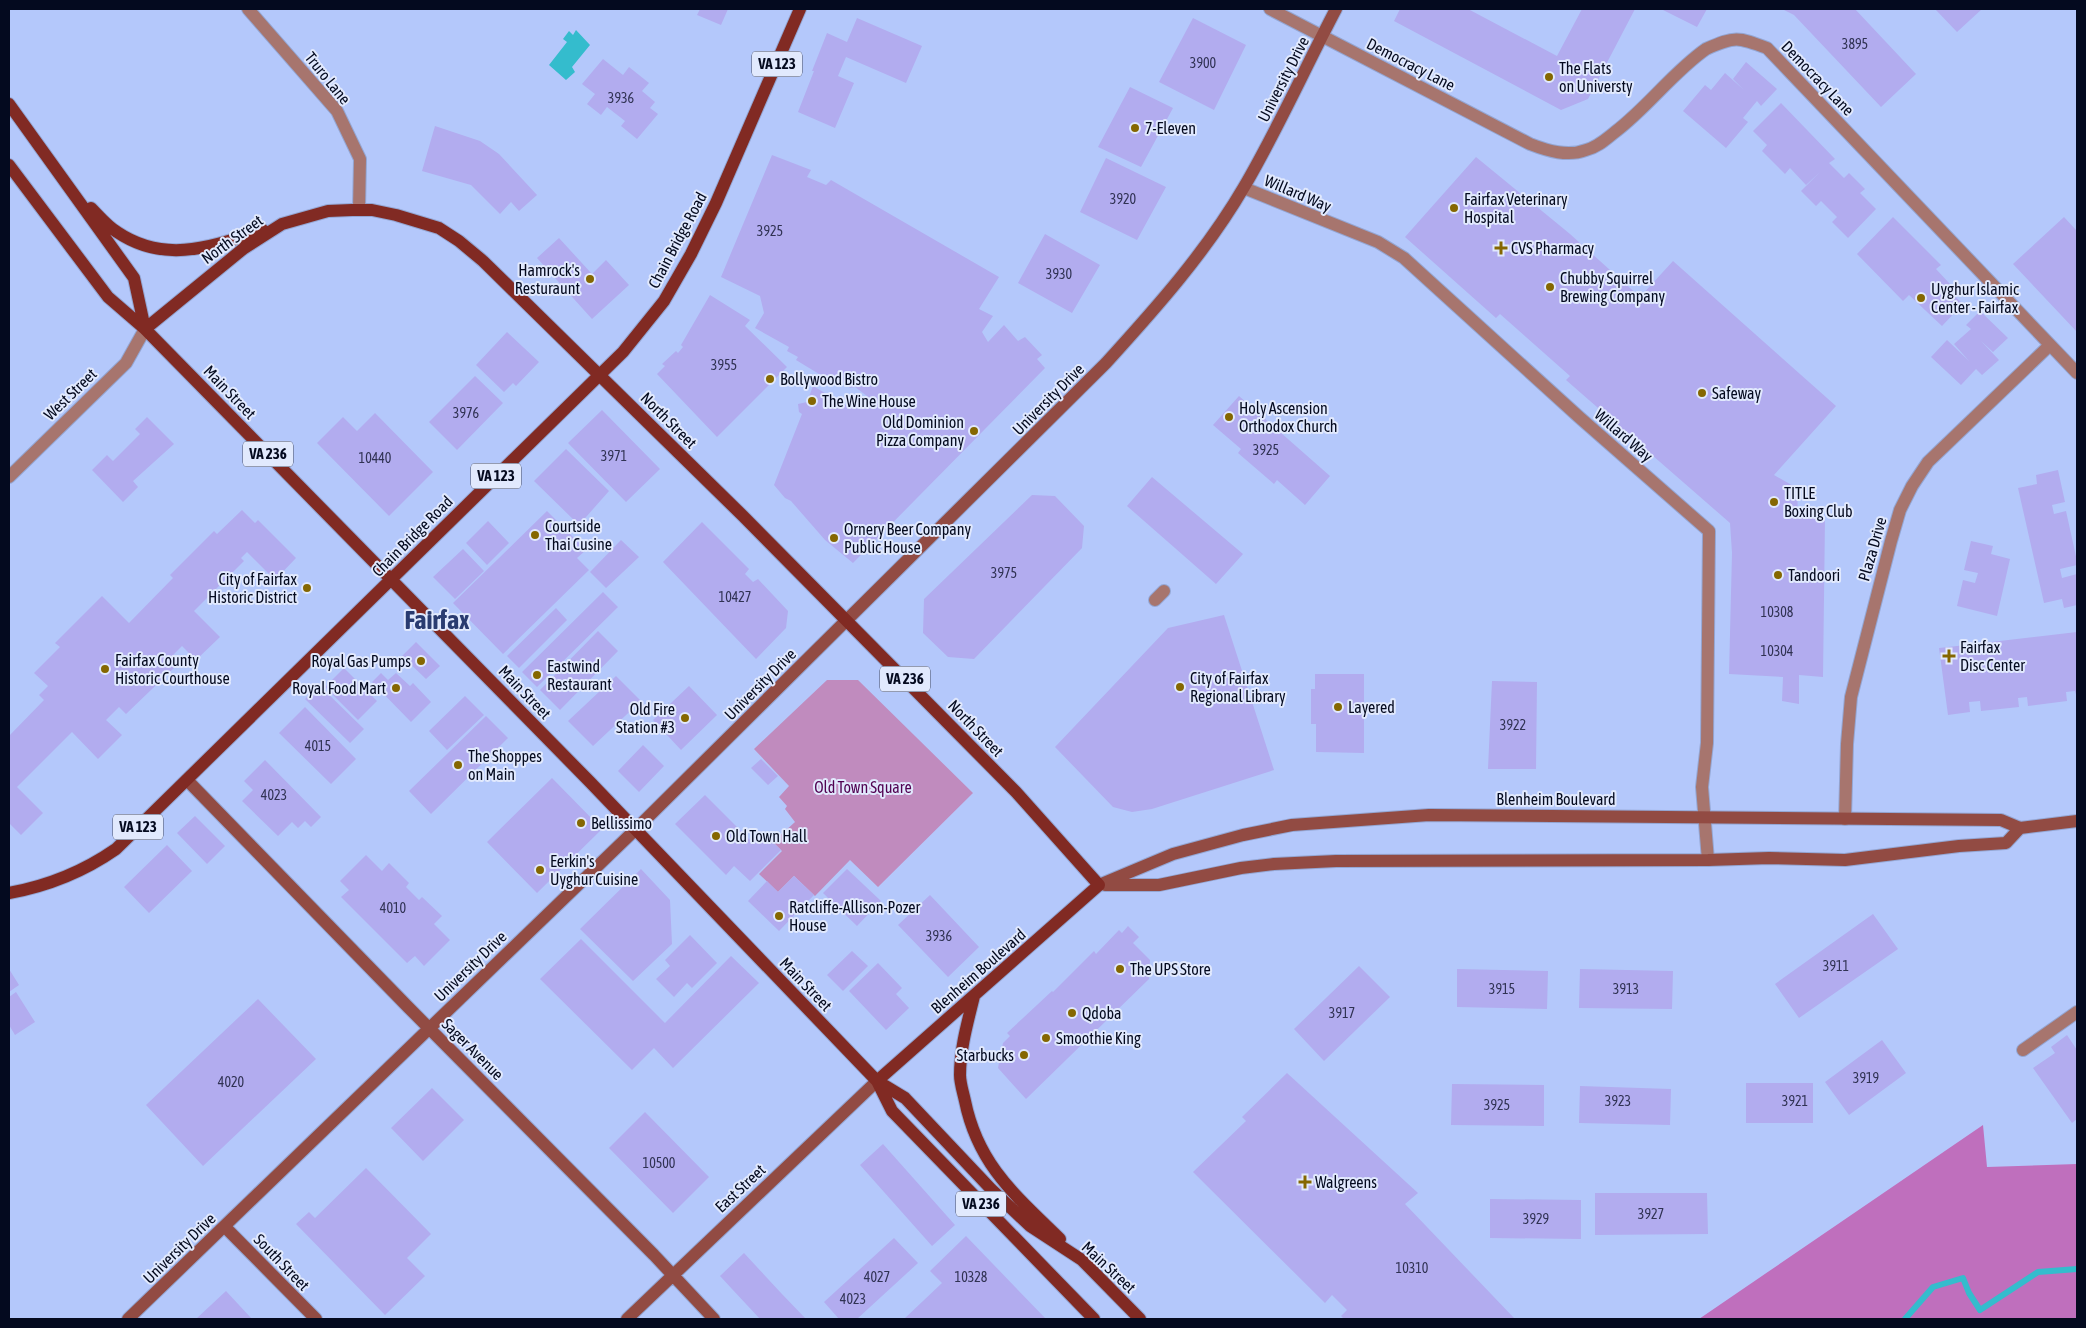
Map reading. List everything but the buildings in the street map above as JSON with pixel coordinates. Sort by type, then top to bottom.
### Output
[{"type":"main road","name":"Chain Bridge Road","points":[[9,893],[52,883],[92,866],[116,849],[623,352],[664,301],[687,261],[716,203],[800,9]]},
{"type":"main road","points":[[9,104],[134,278],[146,329]]},
{"type":"main road","name":"Main Street","points":[[9,165],[108,297],[146,329],[392,578],[877,1081],[905,1098],[991,1189],[1030,1226],[1082,1260],[1140,1319]]},
{"type":"main road","points":[[69,187],[116,232],[133,241],[169,250],[188,251],[209,247],[282,224]]},
{"type":"main road","name":"North Street","points":[[146,329],[243,248],[282,224],[328,212],[359,210],[396,215],[439,228],[459,240],[483,261],[847,620],[1016,792],[1100,885]]},
{"type":"main road","name":"Blenheim Boulevard","points":[[877,1081],[1100,885]]},
{"type":"main road","name":"VA 236","points":[[974,996],[966,1028],[960,1076],[968,1118],[982,1153],[1005,1185],[1082,1260]]},
{"type":"main road","name":"Main Street","points":[[877,1081],[892,1110],[1094,1319]]},
{"type":"street","name":"Truro Lane","points":[[248,9],[337,111],[360,159],[359,210]]},
{"type":"street","name":"Democracy Lane","points":[[1270,9],[1530,144],[1544,150],[1562,153],[1584,151],[1597,146],[1626,124],[1706,48],[1742,38],[1767,48],[2077,373]]},
{"type":"street","name":"University Drive","points":[[128,1319],[636,829],[1106,363],[1162,300],[1194,260],[1244,188],[1336,9]]},
{"type":"street","name":"Willard Way","points":[[1244,188],[1378,242],[1404,258],[1579,417],[1709,531],[1707,743],[1702,787],[1708,860]]},
{"type":"street","name":"West Street","points":[[9,477],[126,363],[146,329]]},
{"type":"street","name":"Plaza Drive","points":[[1846,819],[1846,744],[1851,697],[1900,510],[1912,486],[1928,462],[2050,345]]},
{"type":"street","name":"Sager Avenue","points":[[187,780],[673,1274],[714,1319]]},
{"type":"street","name":"Blenheim Boulevard","points":[[1100,885],[1173,854],[1244,834],[1292,825],[1429,815],[2001,820],[2020,828],[2077,821]]},
{"type":"street","points":[[1100,885],[1159,885],[1242,868],[1274,864],[1336,861],[1708,860],[1769,858],[1845,860],[1959,846],[2006,843],[2020,828]]},
{"type":"street","points":[[2023,1050],[2077,1012]]},
{"type":"street","name":"East Street","points":[[627,1319],[877,1081]]},
{"type":"street","name":"South Street","points":[[225,1227],[316,1319]]},
{"type":"green space","name":"Old Town Square","points":[[827,680],[858,680],[973,793],[878,887],[850,860],[815,896],[794,876],[778,892],[759,874],[782,851],[773,842],[795,822],[785,809],[787,806],[779,797],[789,786],[754,749]]},
{"type":"shaded area","points":[[576,30],[590,45],[572,67],[575,72],[566,80],[549,65],[567,42],[563,39],[569,31],[573,35]]},
{"type":"shaded area","points":[[1983,1125],[1987,1167],[2077,1164],[2077,1319],[1699,1319]]},
{"type":"waterway","points":[[1905,1319],[1933,1287],[1963,1278],[1969,1293],[1980,1310],[2038,1272],[2077,1269]]},
{"type":"place","name":"The Flats on Universty","points":[[1549,77]]},
{"type":"place","name":"7-Eleven","points":[[1135,128]]},
{"type":"place","name":"Fairfax Veterinary Hospital","points":[[1454,208]]},
{"type":"place","name":"CVS Pharmacy","points":[[1501,248]]},
{"type":"place","name":"Hamrock's Resturaunt","points":[[590,279]]},
{"type":"place","name":"Chubby Squirrel Brewing Company","points":[[1550,287]]},
{"type":"place","name":"Uyghur Islamic Center - Fairfax","points":[[1921,298]]},
{"type":"place","name":"Bollywood Bistro","points":[[770,379]]},
{"type":"place","name":"Safeway","points":[[1702,393]]},
{"type":"place","name":"The Wine House","points":[[812,401]]},
{"type":"place","name":"Holy Ascension Orthodox Church","points":[[1229,417]]},
{"type":"place","name":"Old Dominion Pizza Company","points":[[974,431]]},
{"type":"place","name":"TITLE Boxing Club","points":[[1774,502]]},
{"type":"place","name":"Courtside Thai Cusine","points":[[535,535]]},
{"type":"place","name":"Ornery Beer Company Public House","points":[[834,538]]},
{"type":"place","name":"Tandoori","points":[[1778,575]]},
{"type":"place","name":"City of Fairfax Historic District","points":[[307,588]]},
{"type":"place","name":"Fairfax Disc Center","points":[[1949,656]]},
{"type":"place","name":"Royal Gas Pumps","points":[[421,661]]},
{"type":"place","name":"Fairfax County Historic Courthouse","points":[[105,669]]},
{"type":"place","name":"Eastwind Restaurant","points":[[537,675]]},
{"type":"place","name":"City of Fairfax Regional Library","points":[[1180,687]]},
{"type":"place","name":"Royal Food Mart","points":[[396,688]]},
{"type":"place","name":"Layered","points":[[1338,707]]},
{"type":"place","name":"Old Fire Station #3","points":[[685,718]]},
{"type":"place","name":"The Shoppes on Main","points":[[458,765]]},
{"type":"place","name":"Bellissimo","points":[[581,823]]},
{"type":"place","name":"Old Town Hall","points":[[716,836]]},
{"type":"place","name":"Eerkin's Uyghur Cuisine","points":[[540,870]]},
{"type":"place","name":"Ratcliffe-Allison-Pozer House","points":[[779,916]]},
{"type":"place","name":"The UPS Store","points":[[1120,969]]},
{"type":"place","name":"Qdoba","points":[[1072,1013]]},
{"type":"place","name":"Smoothie King","points":[[1046,1038]]},
{"type":"place","name":"Starbucks","points":[[1024,1055]]},
{"type":"place","name":"Walgreens","points":[[1305,1182]]},
{"type":"district","name":"Fairfax","points":[[437,620]]}]
